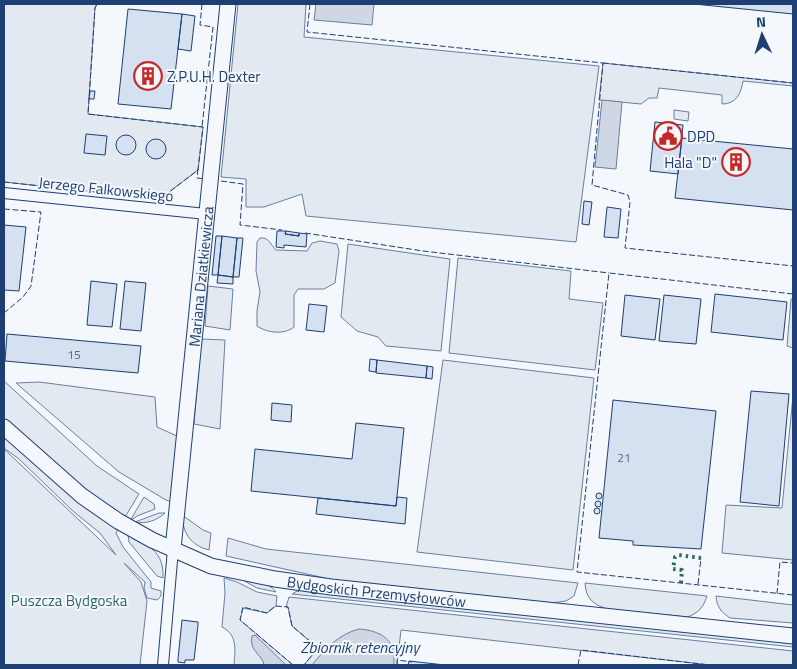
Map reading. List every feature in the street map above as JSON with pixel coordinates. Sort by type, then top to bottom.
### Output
[{"type":"street","name":"Mariana Dziatkiewicza","points":[[172,549],[228,4]]},
{"type":"street","name":"Jerzego Falkowskiego","points":[[4,193],[206,214]]},
{"type":"street","name":"Bydgoskich Przemysłowców","points":[[4,427],[64,482],[95,506],[118,521],[172,549],[211,566],[275,580],[331,587],[793,636]]},
{"type":"street","points":[[163,665],[172,549]]},
{"type":"green space","points":[[4,4],[97,4],[95,8],[88,114],[203,127],[198,170],[160,199],[4,182]]},
{"type":"green space","points":[[238,4],[306,4],[304,37],[599,66],[576,242],[306,216],[302,194],[264,207],[246,207],[246,179],[221,177]]},
{"type":"green space","points":[[603,63],[793,83],[793,86],[743,81],[737,97],[727,104],[722,104],[722,95],[659,88],[657,98],[649,98],[641,104],[599,100]]},
{"type":"green space","points":[[674,110],[689,112],[688,121],[674,119]]},
{"type":"green space","points":[[260,238],[267,240],[276,250],[307,251],[312,243],[320,241],[337,244],[339,251],[335,283],[324,289],[298,289],[294,295],[294,327],[290,330],[270,332],[257,326],[260,292],[256,271],[257,242]]},
{"type":"green space","points":[[348,244],[450,259],[441,351],[386,346],[378,337],[357,331],[341,317]]},
{"type":"green space","points":[[458,258],[571,271],[569,299],[603,303],[595,370],[449,353]]},
{"type":"green space","points":[[208,286],[233,289],[230,330],[205,326]]},
{"type":"green space","points":[[791,299],[793,299],[793,348],[787,346]]},
{"type":"green space","points":[[201,339],[225,340],[220,429],[194,424]]},
{"type":"green space","points":[[443,360],[594,378],[573,570],[417,552]]},
{"type":"green space","points":[[4,381],[97,466],[139,494],[125,517],[77,482],[4,418]]},
{"type":"green space","points":[[39,382],[155,397],[157,427],[177,436],[172,502],[119,472],[16,383]]},
{"type":"green space","points":[[793,396],[793,560],[722,553],[726,505],[782,508]]},
{"type":"green space","name":"Puszcza Bydgoska","points":[[4,435],[69,494],[118,529],[116,533],[123,547],[151,582],[151,588],[161,591],[161,596],[157,600],[147,598],[144,588],[145,582],[124,563],[141,582],[147,601],[140,665],[4,665],[4,449],[116,555],[100,533],[74,512],[19,459],[4,448]]},
{"type":"green space","points":[[144,497],[154,504],[155,509],[130,521]]},
{"type":"green space","points":[[159,513],[165,513],[151,521],[135,522]]},
{"type":"green space","points":[[182,515],[203,530],[211,533],[209,550],[202,548],[192,541],[186,533]]},
{"type":"green space","points":[[128,535],[154,550],[161,561],[163,578],[157,576],[129,542]]},
{"type":"green space","points":[[228,538],[266,549],[578,583],[574,596],[566,601],[551,603],[334,580],[226,556]]},
{"type":"green space","points":[[224,578],[257,592],[277,596],[276,606],[267,613],[243,608],[240,620],[293,665],[234,665],[235,648],[233,639],[231,634],[222,627],[225,593]]},
{"type":"green space","points":[[241,579],[265,584],[276,592],[257,588]]},
{"type":"green space","points":[[585,583],[707,596],[700,609],[688,617],[607,609],[591,600]]},
{"type":"green space","points":[[299,590],[793,642],[793,647],[292,594]]},
{"type":"green space","points":[[716,596],[793,605],[793,623],[730,618],[720,609]]},
{"type":"green space","points":[[289,597],[793,651],[793,665],[710,665],[401,630],[397,665],[304,665],[318,648],[292,626],[288,607],[286,607]]},
{"type":"water","points":[[316,4],[374,4],[372,25],[314,20]]},
{"type":"water","points":[[602,100],[622,102],[616,169],[595,167]]},
{"type":"water","name":"Zbiornik retencyjny","points":[[359,629],[379,634],[391,644],[394,665],[312,665],[333,643],[345,634]]},
{"type":"water","name":"Zbiornik retencyjny","points":[[255,635],[286,665],[262,665],[264,663],[255,651],[251,640],[252,636]]},
{"type":"building","points":[[694,4],[793,4],[793,14]]},
{"type":"building","name":"Z.P.U.H. Dexter","points":[[128,9],[182,14],[171,109],[118,104]]},
{"type":"building","points":[[182,14],[195,16],[191,51],[178,49]]},
{"type":"building","points":[[90,91],[95,91],[94,99],[89,99]]},
{"type":"building","points":[[655,122],[683,125],[678,174],[650,171]]},
{"type":"building","points":[[86,134],[107,136],[105,155],[84,153]]},
{"type":"building","points":[[126,135],[133,138],[136,145],[133,152],[126,155],[119,152],[116,145],[119,138]]},
{"type":"building","name":"Hala \"D\"","points":[[682,138],[793,149],[793,210],[675,198]]},
{"type":"building","points":[[156,139],[163,142],[166,149],[163,156],[156,159],[149,156],[146,149],[149,142]]},
{"type":"building","points":[[584,201],[592,202],[589,225],[582,224]]},
{"type":"building","points":[[607,207],[621,209],[618,238],[604,237]]},
{"type":"building","points":[[4,225],[26,227],[19,291],[4,290]]},
{"type":"building","points":[[277,231],[286,231],[285,234],[299,236],[299,233],[307,234],[306,247],[284,245],[284,248],[276,247]]},
{"type":"building","points":[[286,231],[299,233],[299,236],[285,234]]},
{"type":"building","points":[[216,236],[222,236],[218,275],[212,275]]},
{"type":"building","points":[[222,236],[237,238],[233,277],[218,275]]},
{"type":"building","points":[[237,238],[243,238],[239,277],[233,277]]},
{"type":"building","points":[[218,275],[233,277],[233,284],[217,283]]},
{"type":"building","points":[[91,281],[117,284],[112,327],[87,325]]},
{"type":"building","points":[[125,281],[146,283],[141,331],[120,329]]},
{"type":"building","points":[[715,294],[787,302],[783,340],[711,332]]},
{"type":"building","points":[[625,295],[660,299],[655,340],[621,336]]},
{"type":"building","points":[[664,295],[701,299],[696,344],[659,341]]},
{"type":"building","points":[[309,304],[327,306],[324,332],[306,330]]},
{"type":"building","points":[[7,334],[141,346],[138,373],[5,361]]},
{"type":"building","points":[[370,359],[377,360],[376,372],[369,371]]},
{"type":"building","points":[[377,360],[427,366],[426,378],[376,373]]},
{"type":"building","points":[[427,366],[433,367],[432,379],[426,378]]},
{"type":"building","points":[[751,391],[789,394],[779,506],[740,502]]},
{"type":"building","points":[[613,400],[716,411],[701,549],[633,545],[633,541],[599,538]]},
{"type":"building","points":[[272,403],[292,405],[291,422],[271,420]]},
{"type":"building","points":[[356,423],[404,428],[396,506],[251,491],[255,449],[352,459]]},
{"type":"building","points":[[599,493],[602,496],[599,499],[596,496]]},
{"type":"building","points":[[397,497],[407,498],[405,524],[316,514],[318,498],[396,506]]},
{"type":"building","points":[[598,501],[601,504],[598,507],[595,504]]},
{"type":"building","points":[[597,508],[600,511],[597,514],[594,511]]},
{"type":"building","points":[[182,620],[198,622],[194,660],[185,660],[185,663],[178,662]]},
{"type":"building","points":[[409,661],[445,665],[408,665]]},
{"type":"hedge","points":[[681,583],[682,570],[673,569],[675,557],[679,555],[701,558]]},
{"type":"fence","points":[[4,182],[160,199],[198,170],[203,127],[88,114],[95,8],[97,4]]},
{"type":"fence","points":[[202,4],[200,25],[213,27],[202,127]]},
{"type":"fence","points":[[204,4],[216,4]]},
{"type":"fence","points":[[310,4],[307,32],[603,63],[592,185],[628,195],[630,202],[625,248],[793,266]]},
{"type":"fence","points":[[603,63],[793,83]]},
{"type":"fence","points":[[198,169],[197,178],[205,179]]},
{"type":"fence","points":[[221,181],[243,184],[240,225],[282,230]]},
{"type":"fence","points":[[4,209],[41,212],[31,286],[23,297],[4,313]]},
{"type":"fence","points":[[305,233],[423,251],[609,273]]},
{"type":"fence","points":[[793,294],[609,273],[577,572],[793,595]]},
{"type":"fence","points":[[698,584],[701,558]]},
{"type":"fence","points":[[778,593],[780,562],[793,563]]},
{"type":"fence","points":[[293,665],[240,620],[243,607],[267,613],[275,606],[288,607],[292,626],[318,648],[304,665]]},
{"type":"fence","points":[[578,665],[581,650],[710,665]]},
{"type":"fence","points":[[397,665],[397,660],[412,662]]},
{"type":"place","name":"Z.P.U.H. Dexter","points":[[148,76]]},
{"type":"place","name":"DPD","points":[[668,136]]},
{"type":"place","name":"Hala \"D\"","points":[[736,162]]}]
